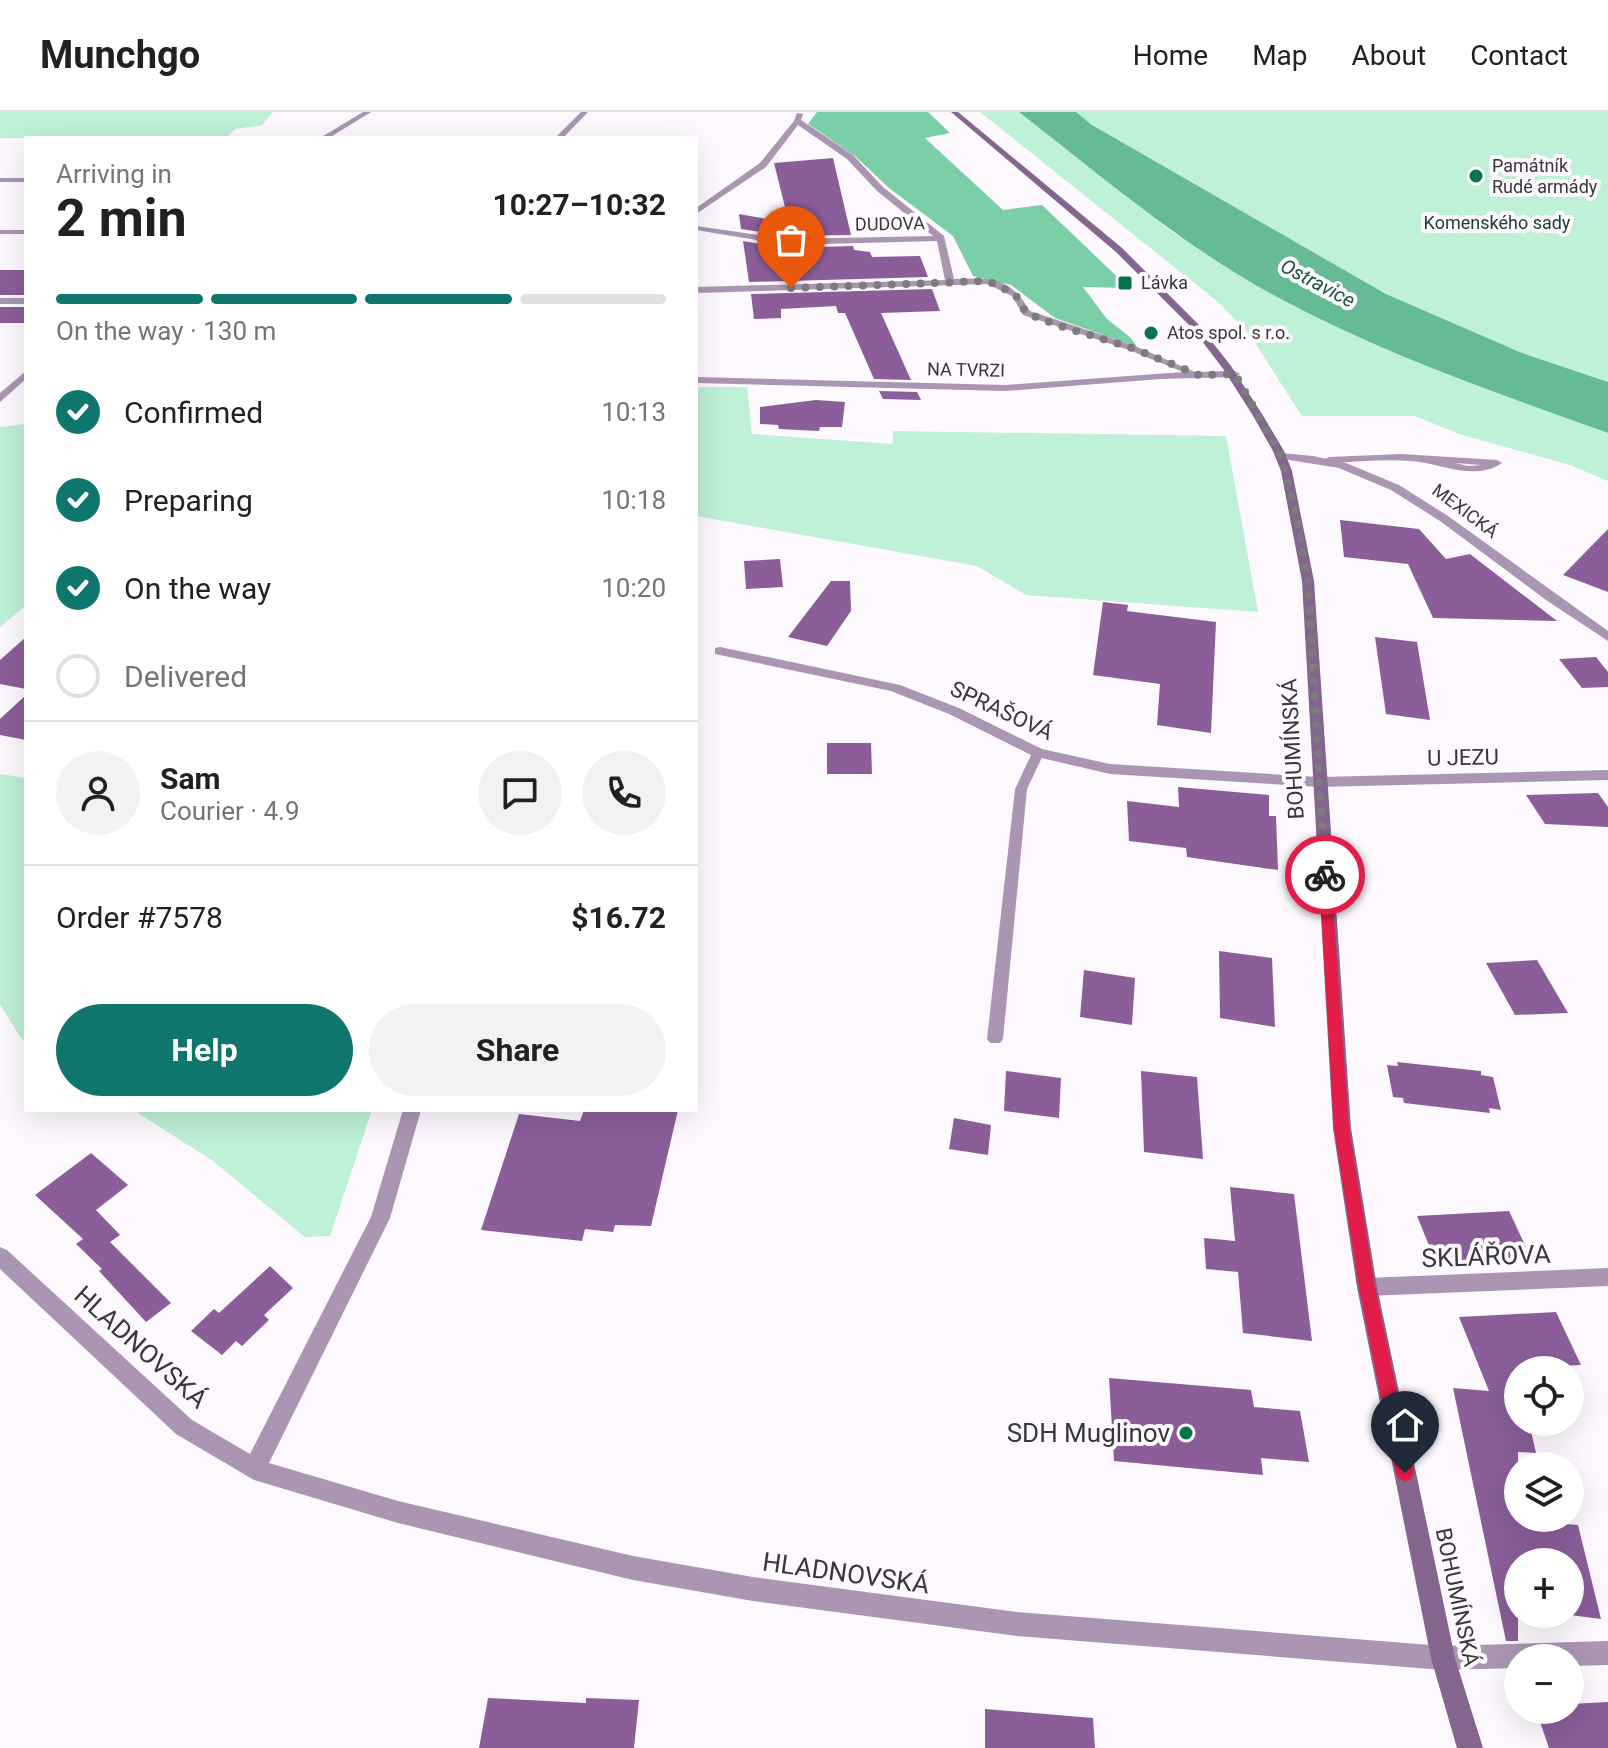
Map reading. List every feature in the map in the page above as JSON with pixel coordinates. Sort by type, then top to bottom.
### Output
[{"type":"main road","name":"BOHUMÍNSKÁ","points":[[954,112],[1167,294],[1235,374],[1281,456],[1297,518],[1308,581],[1342,1128],[1367,1287],[1443,1658],[1470,1748]]},
{"type":"street","points":[[327,136],[368,112]]},
{"type":"street","points":[[561,136],[585,112]]},
{"type":"street","points":[[698,211],[763,165],[798,117],[850,157],[880,189],[941,238],[950,283]]},
{"type":"street","points":[[0,180],[24,180]]},
{"type":"street","name":"DUDOVA","points":[[698,228],[786,242],[941,238]]},
{"type":"street","points":[[0,232],[24,232]]},
{"type":"street","points":[[698,290],[988,281],[1015,294],[1026,313],[1132,348],[1199,375]]},
{"type":"street","points":[[0,301],[24,301]]},
{"type":"street","name":"NA TVRZI","points":[[698,380],[1006,388],[1235,374]]},
{"type":"street","points":[[0,399],[24,376]]},
{"type":"street","name":"MEXICKÁ","points":[[1281,456],[1329,460],[1414,496],[1560,606],[1608,637]]},
{"type":"street","name":"SPRAŠOVÁ","points":[[720,651],[895,688],[946,707],[1038,753],[1083,765],[1137,772],[1319,782]]},
{"type":"street","name":"U JEZU","points":[[1319,782],[1608,775]]},
{"type":"street","points":[[254,1469],[380,1218],[411,1112]]},
{"type":"street","name":"HLADNOVSKÁ","points":[[0,1256],[184,1427],[254,1469],[398,1512],[633,1568],[753,1589],[1017,1624],[1443,1658],[1608,1653]]},
{"type":"street","name":"SKLÁŘOVA","points":[[1367,1287],[1608,1277]]},
{"type":"lane","points":[[1329,460],[1425,459],[1497,463],[1482,470],[1458,469],[1425,459]]},
{"type":"lane","points":[[995,1039],[1021,789],[1038,753]]},
{"type":"green space","points":[[0,112],[273,112],[262,125],[235,129],[228,136],[0,138]]},
{"type":"green space","points":[[980,112],[1019,112],[1175,234],[1435,369],[1608,433],[1608,481],[1570,465],[1462,435],[1415,416],[1302,416],[1250,335],[1218,302]]},
{"type":"green space","name":"Komenského sady","points":[[1076,112],[1608,112],[1608,382],[1522,353],[1386,294],[1092,125]]},
{"type":"green space","points":[[698,387],[747,387],[752,434],[893,444],[893,431],[1226,436],[1258,612],[1026,595],[977,566],[698,516]]},
{"type":"green space","points":[[24,424],[24,607],[0,627],[0,427]]},
{"type":"green space","points":[[0,774],[24,778],[24,1040],[0,1004]]},
{"type":"green space","points":[[136,1112],[371,1112],[330,1236],[305,1237],[213,1161]]},
{"type":"shaded area","points":[[817,112],[928,112],[950,133],[925,138],[1003,210],[1042,205],[1129,288],[1083,287],[1107,319],[1131,338],[1137,347],[1055,318],[1011,285],[973,276],[953,236],[889,188],[855,156],[808,124]]},
{"type":"water","name":"Ostravice","points":[[1019,112],[1076,112],[1092,125],[1386,294],[1522,353],[1608,382],[1608,433],[1401,355],[1281,299],[1179,235]]},
{"type":"building","points":[[833,158],[851,235],[786,236],[741,229],[739,214],[789,223],[774,163]]},
{"type":"building","points":[[743,241],[786,248],[853,246],[854,250],[870,252],[872,257],[920,256],[928,277],[749,282]]},
{"type":"building","points":[[0,270],[24,270],[24,295],[0,295]]},
{"type":"building","points":[[932,289],[940,311],[881,313],[911,380],[874,379],[845,313],[838,313],[836,306],[781,309],[781,318],[754,319],[751,294]]},
{"type":"building","points":[[0,307],[24,307],[24,323],[0,323]]},
{"type":"building","points":[[879,391],[917,392],[921,400],[883,399]]},
{"type":"building","points":[[816,400],[845,402],[842,427],[820,427],[819,431],[779,429],[778,425],[760,424],[760,407]]},
{"type":"building","points":[[1340,520],[1419,529],[1446,559],[1470,554],[1557,621],[1433,618],[1408,564],[1344,557]]},
{"type":"building","points":[[1608,529],[1608,592],[1563,575]]},
{"type":"building","points":[[780,559],[783,587],[746,589],[744,561]]},
{"type":"building","points":[[831,581],[850,581],[851,611],[827,646],[788,637]]},
{"type":"building","points":[[1103,602],[1128,605],[1127,611],[1216,622],[1211,733],[1157,725],[1160,684],[1093,675]]},
{"type":"building","points":[[1375,637],[1417,642],[1430,720],[1386,714]]},
{"type":"building","points":[[24,639],[24,689],[0,684],[0,660]]},
{"type":"building","points":[[1596,657],[1608,672],[1608,687],[1582,688],[1559,659]]},
{"type":"building","points":[[24,697],[24,740],[0,735],[0,719]]},
{"type":"building","points":[[827,743],[871,743],[872,774],[827,774]]},
{"type":"building","points":[[1178,787],[1269,795],[1269,816],[1276,816],[1278,870],[1187,857],[1186,848],[1129,841],[1127,801],[1179,807]]},
{"type":"building","points":[[1598,793],[1608,807],[1608,827],[1545,824],[1526,795]]},
{"type":"building","points":[[1219,951],[1272,958],[1275,1027],[1220,1018]]},
{"type":"building","points":[[1537,960],[1568,1013],[1515,1015],[1486,963]]},
{"type":"building","points":[[1084,970],[1135,978],[1132,1025],[1080,1017]]},
{"type":"building","points":[[1397,1062],[1481,1071],[1481,1075],[1493,1077],[1501,1110],[1489,1108],[1490,1113],[1404,1103],[1403,1098],[1393,1097],[1387,1065],[1398,1066]]},
{"type":"building","points":[[1006,1071],[1061,1078],[1059,1118],[1004,1111]]},
{"type":"building","points":[[1141,1071],[1197,1077],[1203,1159],[1144,1152]]},
{"type":"building","points":[[583,1112],[678,1112],[651,1226],[615,1225],[613,1232],[585,1229],[582,1241],[481,1230],[519,1114],[580,1121]]},
{"type":"building","points":[[954,1118],[991,1125],[988,1155],[949,1149]]},
{"type":"building","points":[[91,1153],[128,1185],[96,1210],[120,1235],[110,1242],[171,1303],[146,1322],[99,1271],[102,1269],[76,1244],[83,1239],[35,1195]]},
{"type":"building","points":[[1230,1187],[1294,1194],[1312,1341],[1243,1333],[1238,1272],[1206,1269],[1204,1238],[1235,1241]]},
{"type":"building","points":[[1509,1211],[1532,1260],[1437,1265],[1417,1216]]},
{"type":"building","points":[[270,1266],[293,1288],[264,1315],[269,1320],[242,1346],[236,1341],[222,1355],[191,1331],[214,1309],[219,1313]]},
{"type":"building","points":[[1556,1312],[1577,1356],[1504,1356],[1504,1436],[1532,1436],[1536,1452],[1504,1452],[1504,1532],[1580,1532],[1584,1548],[1504,1548],[1504,1628],[1518,1628],[1518,1641],[1506,1641],[1453,1388],[1489,1391],[1459,1317]]},
{"type":"building","points":[[1109,1378],[1251,1390],[1254,1407],[1300,1411],[1309,1462],[1261,1458],[1263,1475],[1114,1461]]},
{"type":"building","points":[[1584,1550],[1601,1619],[1584,1617]]},
{"type":"building","points":[[488,1698],[586,1703],[586,1698],[639,1700],[634,1748],[479,1748]]},
{"type":"building","points":[[1608,1702],[1608,1748],[1549,1748],[1541,1724],[1584,1724],[1584,1703]]},
{"type":"building","points":[[985,1709],[1093,1718],[1095,1748],[985,1748]]},
{"type":"way so far","points":[[791,288],[988,281],[1015,294],[1026,313],[1057,325],[1132,348],[1199,375],[1235,374],[1281,456],[1297,518],[1308,581],[1325,875]]},
{"type":"place","name":"Památník Rudé armády","points":[[1476,176]]},
{"type":"place","name":"Lávka","points":[[1125,283]]},
{"type":"place","name":"Atos spol. s r.o.","points":[[1151,333]]},
{"type":"place","name":"SDH Muglinov","points":[[1186,1433]]},
{"type":"route","points":[[1325,875],[1342,1128],[1367,1287],[1405,1473]]}]
